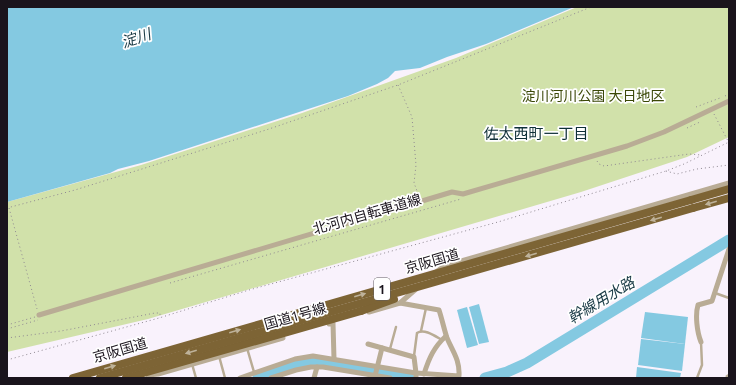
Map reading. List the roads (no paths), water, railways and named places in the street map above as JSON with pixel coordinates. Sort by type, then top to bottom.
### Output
[{"type":"highway","name":"京阪国道","points":[[100,378],[437,281],[692,204],[729,189]]},
{"type":"highway","name":"京阪国道","points":[[73,378],[692,204],[729,198]]},
{"type":"highway","name":"国道1号線","points":[[127,378],[361,311],[437,281]]},
{"type":"street","name":"北河内自転車道線","points":[[38,318],[452,192],[463,194],[596,156],[662,133],[714,111],[729,101]]},
{"type":"street","points":[[127,378],[151,376],[400,303],[444,266],[729,183]]},
{"type":"street","points":[[701,342],[698,335],[698,305],[712,301],[729,249]]},
{"type":"street","points":[[240,378],[304,357],[313,356],[416,375],[459,376],[460,367],[457,359],[444,338],[439,310],[400,303]]},
{"type":"street","points":[[333,323],[334,359]]},
{"type":"street","points":[[424,374],[432,352],[444,338]]},
{"type":"street","points":[[368,344],[414,357],[416,375]]},
{"type":"street","points":[[376,376],[382,348]]},
{"type":"street","points":[[314,378],[317,367]]},
{"type":"street","points":[[271,378],[296,370],[317,367],[364,376],[390,378]]},
{"type":"lane","points":[[715,293],[729,298]]},
{"type":"lane","points":[[414,357],[417,333],[421,331],[426,308]]},
{"type":"lane","points":[[390,350],[396,327]]},
{"type":"lane","points":[[421,331],[444,338]]},
{"type":"lane","points":[[697,378],[702,365],[701,342]]},
{"type":"lane","points":[[247,348],[254,373]]},
{"type":"lane","points":[[219,356],[225,378]]},
{"type":"lane","points":[[192,364],[196,378]]},
{"type":"water","name":"淀川","points":[[7,7],[574,7],[486,44],[420,68],[395,71],[388,78],[377,84],[348,96],[149,161],[7,202]]},
{"type":"water","points":[[479,304],[489,342],[479,344],[469,307]]},
{"type":"water","points":[[467,307],[478,345],[467,348],[457,310]]},
{"type":"water","points":[[645,312],[688,317],[685,344],[641,338]]},
{"type":"water","points":[[641,339],[685,344],[682,371],[638,365]]},
{"type":"water","points":[[637,367],[681,373],[680,378],[636,378]]},
{"type":"waterway","name":"幹線用水路","points":[[485,378],[507,372],[527,363],[729,240]]},
{"type":"waterway","name":"幹線用水路","points":[[258,378],[307,363],[325,363],[409,378]]},
{"type":"district","name":"佐太西町一丁目","points":[[536,133]]},
{"type":"park label","name":"淀川河川公園 大日地区","points":[[593,96]]}]
